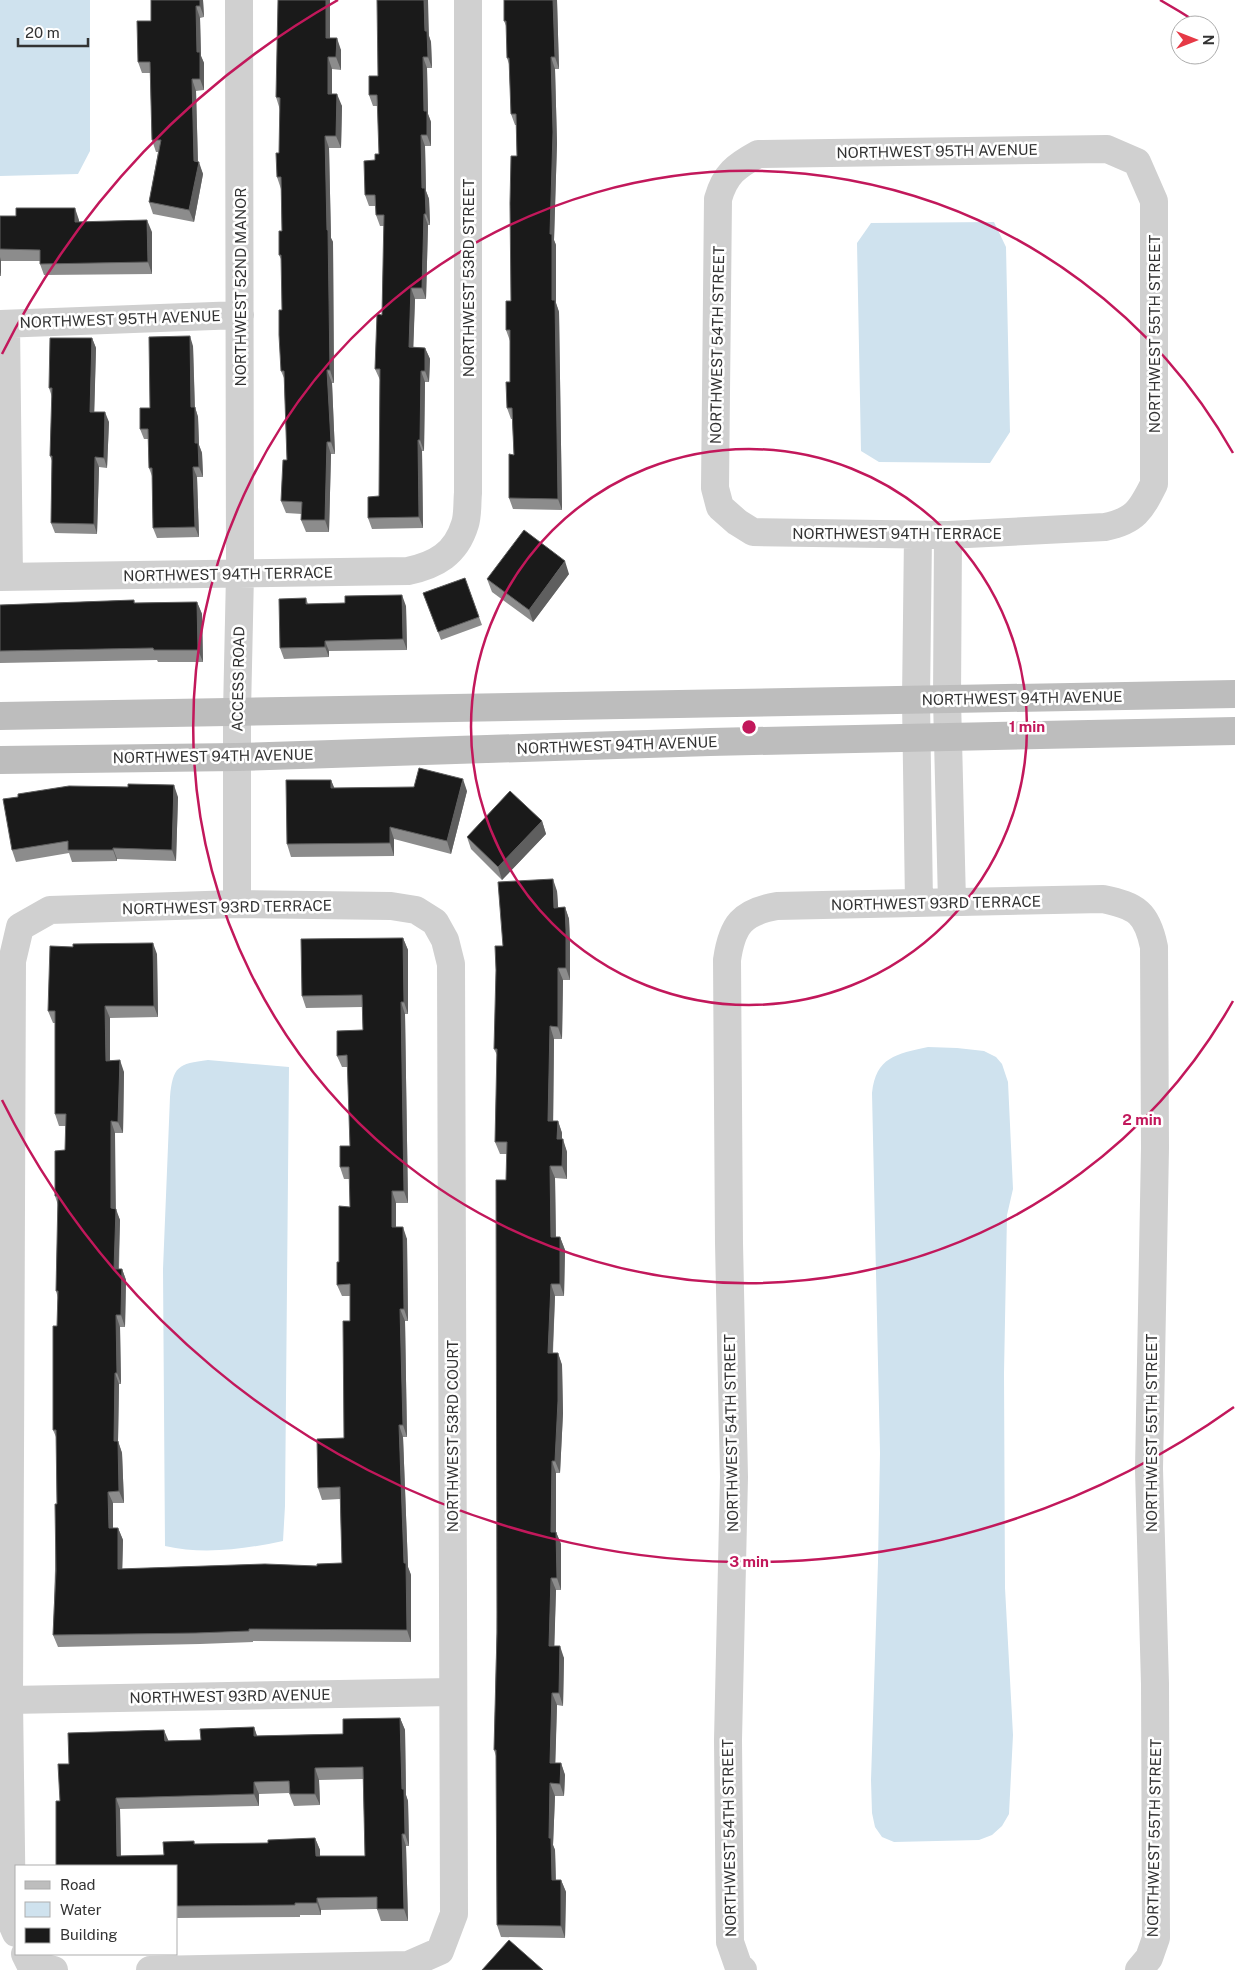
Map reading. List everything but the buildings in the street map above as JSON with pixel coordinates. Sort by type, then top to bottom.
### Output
[{"type":"street","name":"NORTHWEST 52ND MANOR","points":[[239,0],[240,574]]},
{"type":"street","name":"NORTHWEST 53RD STREET","points":[[451,552],[465,524],[468,493],[468,0]]},
{"type":"street","name":"NORTHWEST 95TH AVENUE","points":[[737,166],[758,154],[1107,148],[1137,162]]},
{"type":"street","name":"NORTHWEST 55TH STREET","points":[[1137,162],[1154,201],[1154,484],[1143,506]]},
{"type":"street","name":"NORTHWEST 54TH STREET","points":[[737,166],[722,184],[718,199],[715,488],[720,507],[737,522]]},
{"type":"street","name":"NORTHWEST 95TH AVENUE","points":[[3,324],[240,315]]},
{"type":"street","points":[[3,324],[5,577]]},
{"type":"street","name":"NORTHWEST 94TH TERRACE","points":[[737,522],[753,532],[948,536],[1105,527],[1123,524],[1143,506]]},
{"type":"street","points":[[918,536],[916,738],[919,903]]},
{"type":"street","points":[[948,536],[947,699],[952,902]]},
{"type":"street","name":"NORTHWEST 94TH TERRACE","points":[[5,577],[408,571],[429,566],[451,552]]},
{"type":"street","name":"ACCESS ROAD","points":[[237,904],[237,712],[240,574]]},
{"type":"street","name":"NORTHWEST 94TH AVENUE","points":[[0,716],[1235,694]]},
{"type":"street","name":"NORTHWEST 94TH AVENUE","points":[[0,760],[237,757],[700,742],[1235,731]]},
{"type":"street","name":"NORTHWEST 93RD TERRACE","points":[[737,925],[748,915],[761,909],[778,906],[1104,900],[1124,903],[1138,912]]},
{"type":"street","name":"NORTHWEST 93RD TERRACE","points":[[9,1700],[12,961],[20,927],[50,910],[237,904],[391,906],[416,910],[435,922]]},
{"type":"street","name":"NORTHWEST 55TH STREET","points":[[1138,912],[1150,928],[1154,957],[1156,1148],[1148,1469],[1156,1684],[1156,1938],[1144,1964]]},
{"type":"street","name":"NORTHWEST 53RD COURT","points":[[150,1970],[408,1965],[440,1951],[454,1914],[451,964],[445,940],[435,922]]},
{"type":"street","name":"NORTHWEST 54TH STREET","points":[[737,925],[729,941],[727,960],[728,1243],[734,1477],[728,1740],[730,1942],[738,1965],[743,1970]]},
{"type":"street","name":"NORTHWEST 93RD AVENUE","points":[[9,1700],[452,1692]]},
{"type":"street","points":[[9,1700],[12,1924],[15,1931]]},
{"type":"water","points":[[0,0],[90,0],[90,151],[78,174],[0,176]]},
{"type":"water","points":[[994,222],[1006,247],[1010,432],[990,463],[879,462],[861,451],[857,243],[871,223]]},
{"type":"water","points":[[928,1047],[984,1051],[996,1057],[1002,1064],[1008,1082],[1013,1189],[1007,1215],[1004,1373],[1005,1588],[1013,1735],[1009,1814],[1002,1826],[992,1835],[979,1840],[894,1842],[882,1837],[875,1827],[872,1813],[871,1780],[880,1453],[872,1093],[878,1072],[889,1059],[906,1052]]},
{"type":"water","points":[[208,1060],[289,1067],[285,1506],[283,1541],[224,1550],[180,1549],[165,1546],[163,1269],[170,1097],[173,1079],[179,1068],[190,1063]]}]
